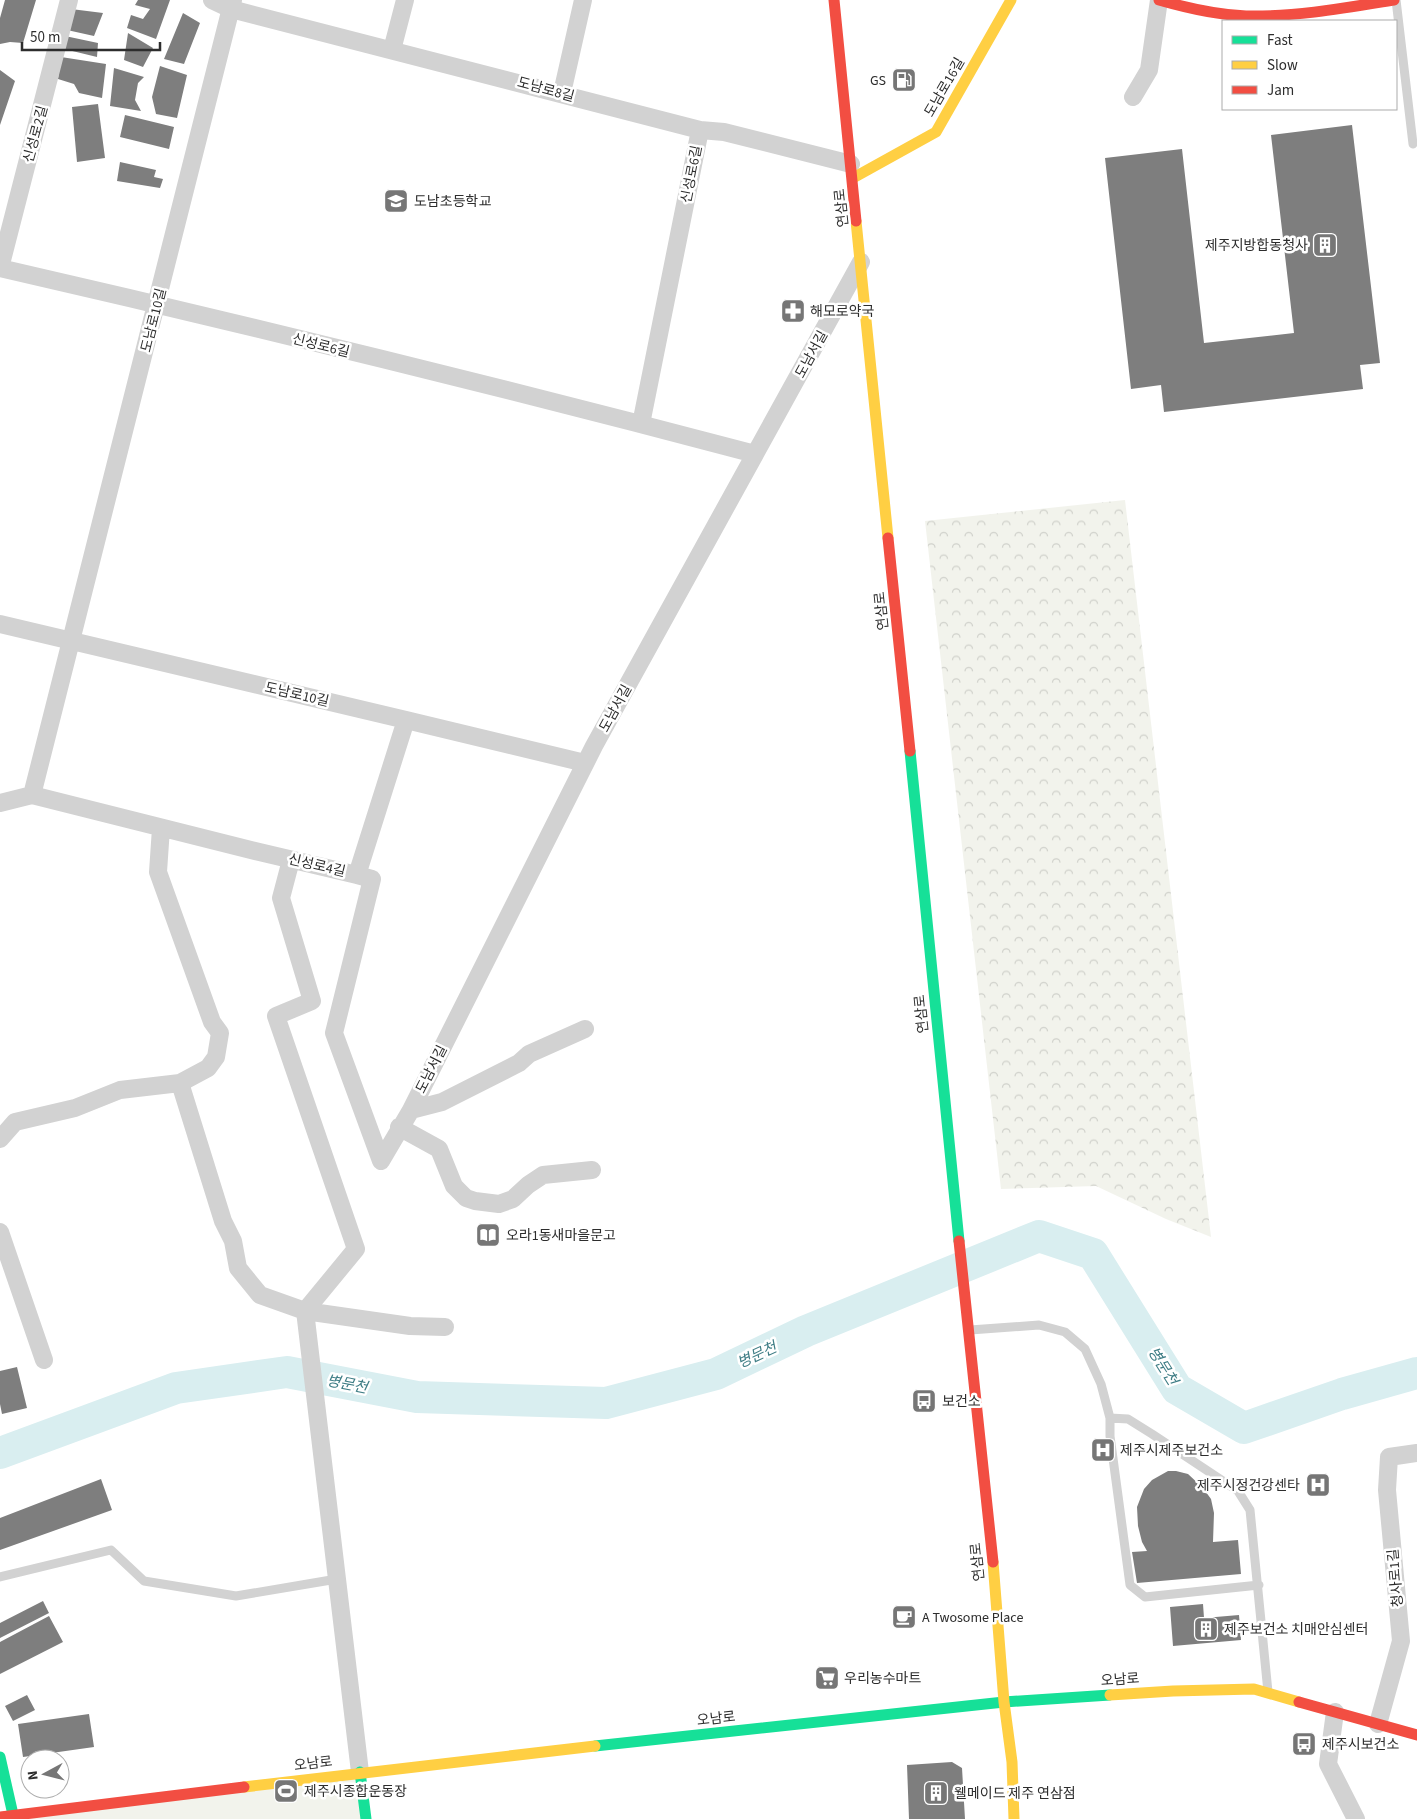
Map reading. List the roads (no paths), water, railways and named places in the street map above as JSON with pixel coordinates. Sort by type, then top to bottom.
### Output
[{"type":"main road","name":"연삼로","points":[[834,0],[956,1218],[997,1602],[1004,1702],[1012,1762],[1014,1819]]},
{"type":"main road","name":"도남로16길","points":[[852,171],[936,132],[1011,0]]},
{"type":"main road","points":[[1159,0],[1188,8],[1245,16],[1318,12],[1395,0]]},
{"type":"main road","name":"오남로","points":[[0,1817],[14,1817],[360,1772],[1004,1702],[1174,1691],[1254,1689],[1378,1724],[1416,1737]]},
{"type":"main road","points":[[0,1758],[14,1817]]},
{"type":"main road","points":[[360,1772],[366,1819]]},
{"type":"street","name":"신성로2길","points":[[0,268],[69,0]]},
{"type":"street","name":"도남로8길","points":[[212,0],[392,50],[700,130],[724,132],[852,171]]},
{"type":"street","points":[[392,50],[405,0]]},
{"type":"street","points":[[562,93],[583,0]]},
{"type":"street","points":[[1133,98],[1150,70],[1159,0]]},
{"type":"street","name":"도남로10길","points":[[32,795],[232,4]]},
{"type":"street","name":"신성로6길","points":[[641,424],[700,130]]},
{"type":"street","name":"도남서길","points":[[357,874],[372,879],[334,1033],[381,1161],[399,1127],[411,1110],[585,763],[861,262]]},
{"type":"street","name":"신성로6길","points":[[0,268],[157,304],[755,454]]},
{"type":"street","name":"도남로10길","points":[[3,629],[71,640],[406,720]]},
{"type":"street","points":[[406,720],[585,763]]},
{"type":"street","name":"신성로4길","points":[[0,803],[32,795],[291,860],[357,874],[406,720]]},
{"type":"street","points":[[0,1139],[15,1122],[75,1108],[120,1090],[180,1083],[208,1068],[216,1057],[220,1033],[212,1022],[158,872],[162,828]]},
{"type":"street","points":[[291,860],[281,898],[312,1001],[276,1016],[356,1249],[305,1311],[360,1772]]},
{"type":"street","points":[[411,1110],[442,1102],[519,1063],[529,1054],[585,1029]]},
{"type":"street","points":[[180,1083],[223,1221],[233,1241],[238,1268],[260,1295],[305,1311],[410,1326],[445,1327]]},
{"type":"street","points":[[399,1127],[439,1149],[454,1186],[466,1198],[475,1201],[499,1204],[513,1199],[528,1185],[543,1175],[592,1170]]},
{"type":"street","points":[[0,1232],[44,1360]]},
{"type":"street","name":"청사로1길","points":[[1378,1724],[1409,1643],[1387,1490],[1389,1457],[1417,1452]]},
{"type":"street","points":[[1335,1712],[1328,1764],[1356,1819]]},
{"type":"lane","points":[[1395,0],[1413,144]]},
{"type":"lane","points":[[968,1330],[1039,1325],[1065,1332],[1085,1350],[1101,1384],[1110,1418],[1110,1436],[1130,1585],[1145,1597],[1259,1585]]},
{"type":"lane","points":[[1110,1418],[1128,1419],[1238,1491],[1250,1510],[1259,1585],[1268,1693]]},
{"type":"lane","points":[[0,1577],[111,1550],[144,1581],[236,1596],[337,1579]]},
{"type":"waterway","name":"병문천","points":[[0,1453],[176,1388],[287,1372],[417,1397],[606,1403],[716,1374],[806,1331],[1039,1236],[1093,1254],[1177,1389],[1244,1428],[1342,1394],[1417,1373]]},
{"type":"place","name":"GS","points":[[904,80]]},
{"type":"place","name":"도남초등학교","points":[[396,201]]},
{"type":"place","name":"제주지방합동청사","points":[[1325,245]]},
{"type":"place","name":"해모로약국","points":[[793,311]]},
{"type":"place","name":"오라1동새마을문고","points":[[488,1235]]},
{"type":"place","name":"보건소","points":[[924,1401]]},
{"type":"place","name":"제주시제주보건소","points":[[1103,1450]]},
{"type":"place","name":"제주시정건강센타","points":[[1318,1485]]},
{"type":"place","name":"A Twosome Place","points":[[904,1617]]},
{"type":"place","name":"제주보건소 치매안심센터","points":[[1206,1629]]},
{"type":"place","name":"우리농수마트","points":[[827,1678]]},
{"type":"place","name":"제주시보건소","points":[[1304,1744]]},
{"type":"place","name":"제주시종합운동장","points":[[286,1791]]},
{"type":"place","name":"웰메이드 제주 연삼점","points":[[936,1793]]}]
